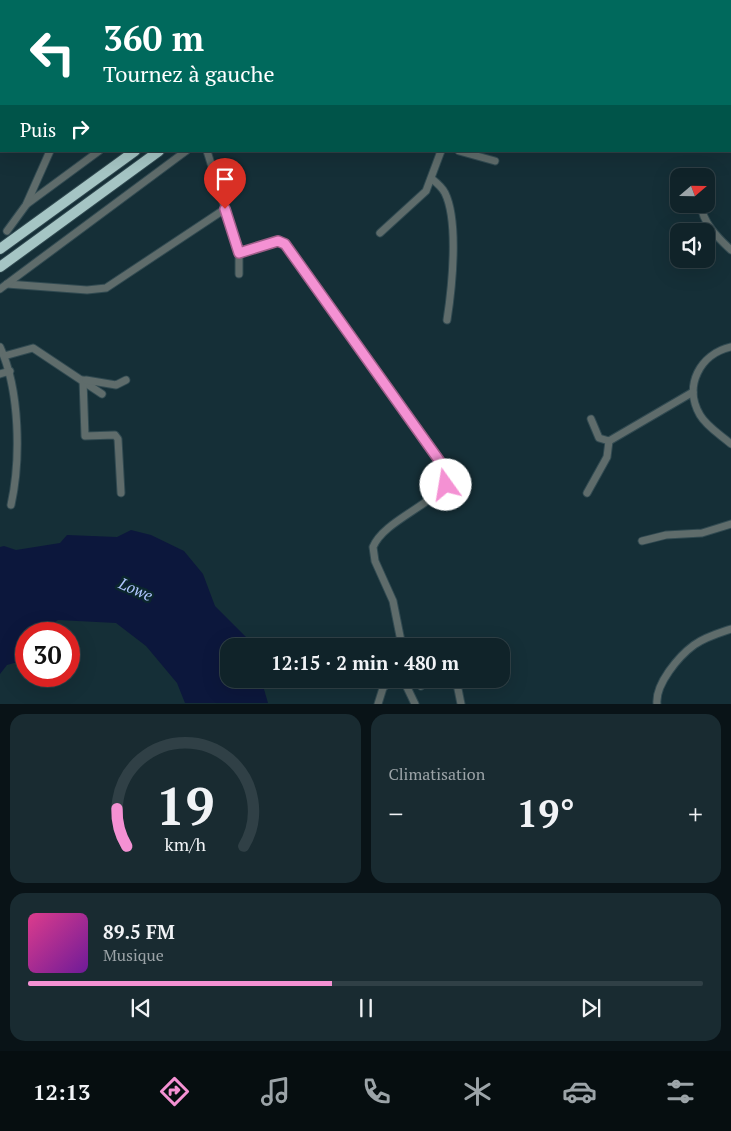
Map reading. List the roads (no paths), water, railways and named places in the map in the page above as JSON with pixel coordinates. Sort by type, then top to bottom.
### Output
[{"type":"highway","points":[[0,249],[134,152]]},
{"type":"highway","points":[[0,267],[157,152]]},
{"type":"street","points":[[26,204],[50,152]]},
{"type":"street","points":[[17,238],[4,230],[26,204],[98,152]]},
{"type":"street","points":[[0,289],[185,152]]},
{"type":"street","points":[[208,152],[239,253],[238,274]]},
{"type":"street","points":[[380,233],[426,191],[441,152]]},
{"type":"street","points":[[463,152],[495,161]]},
{"type":"street","points":[[432,179],[445,192],[453,240],[452,291],[447,320]]},
{"type":"street","points":[[7,284],[87,290],[106,288],[225,209]]},
{"type":"street","points":[[703,213],[712,229],[731,250]]},
{"type":"street","points":[[239,253],[278,241],[285,244],[451,477],[442,490],[380,536],[373,547],[375,561],[393,601],[400,638]]},
{"type":"street","points":[[0,346],[10,371],[15,427],[16,480],[11,505]]},
{"type":"street","points":[[731,347],[714,352],[707,359],[697,376],[692,392],[695,405],[703,420],[731,444]]},
{"type":"street","points":[[4,356],[33,348],[102,394]]},
{"type":"street","points":[[0,374],[10,371]]},
{"type":"street","points":[[83,380],[116,385],[126,380]]},
{"type":"street","points":[[83,380],[86,436],[115,435],[118,439],[121,493]]},
{"type":"street","points":[[591,419],[599,438],[608,441],[692,392]]},
{"type":"street","points":[[587,493],[607,457],[608,441]]},
{"type":"street","points":[[642,541],[666,535],[702,533],[731,524]]},
{"type":"street","points":[[657,704],[658,691],[686,651],[705,638],[731,629]]},
{"type":"street","points":[[378,704],[383,688]]},
{"type":"street","points":[[407,688],[415,704]]},
{"type":"street","points":[[458,688],[461,704]]},
{"type":"water","name":"Lowe","points":[[131,530],[151,535],[184,551],[203,574],[215,606],[247,638],[220,638],[220,688],[264,688],[268,703],[185,703],[177,683],[146,646],[116,623],[58,620],[55,622],[15,622],[15,663],[7,665],[0,674],[0,547],[4,546],[16,550],[60,543],[67,535],[117,537]]}]
